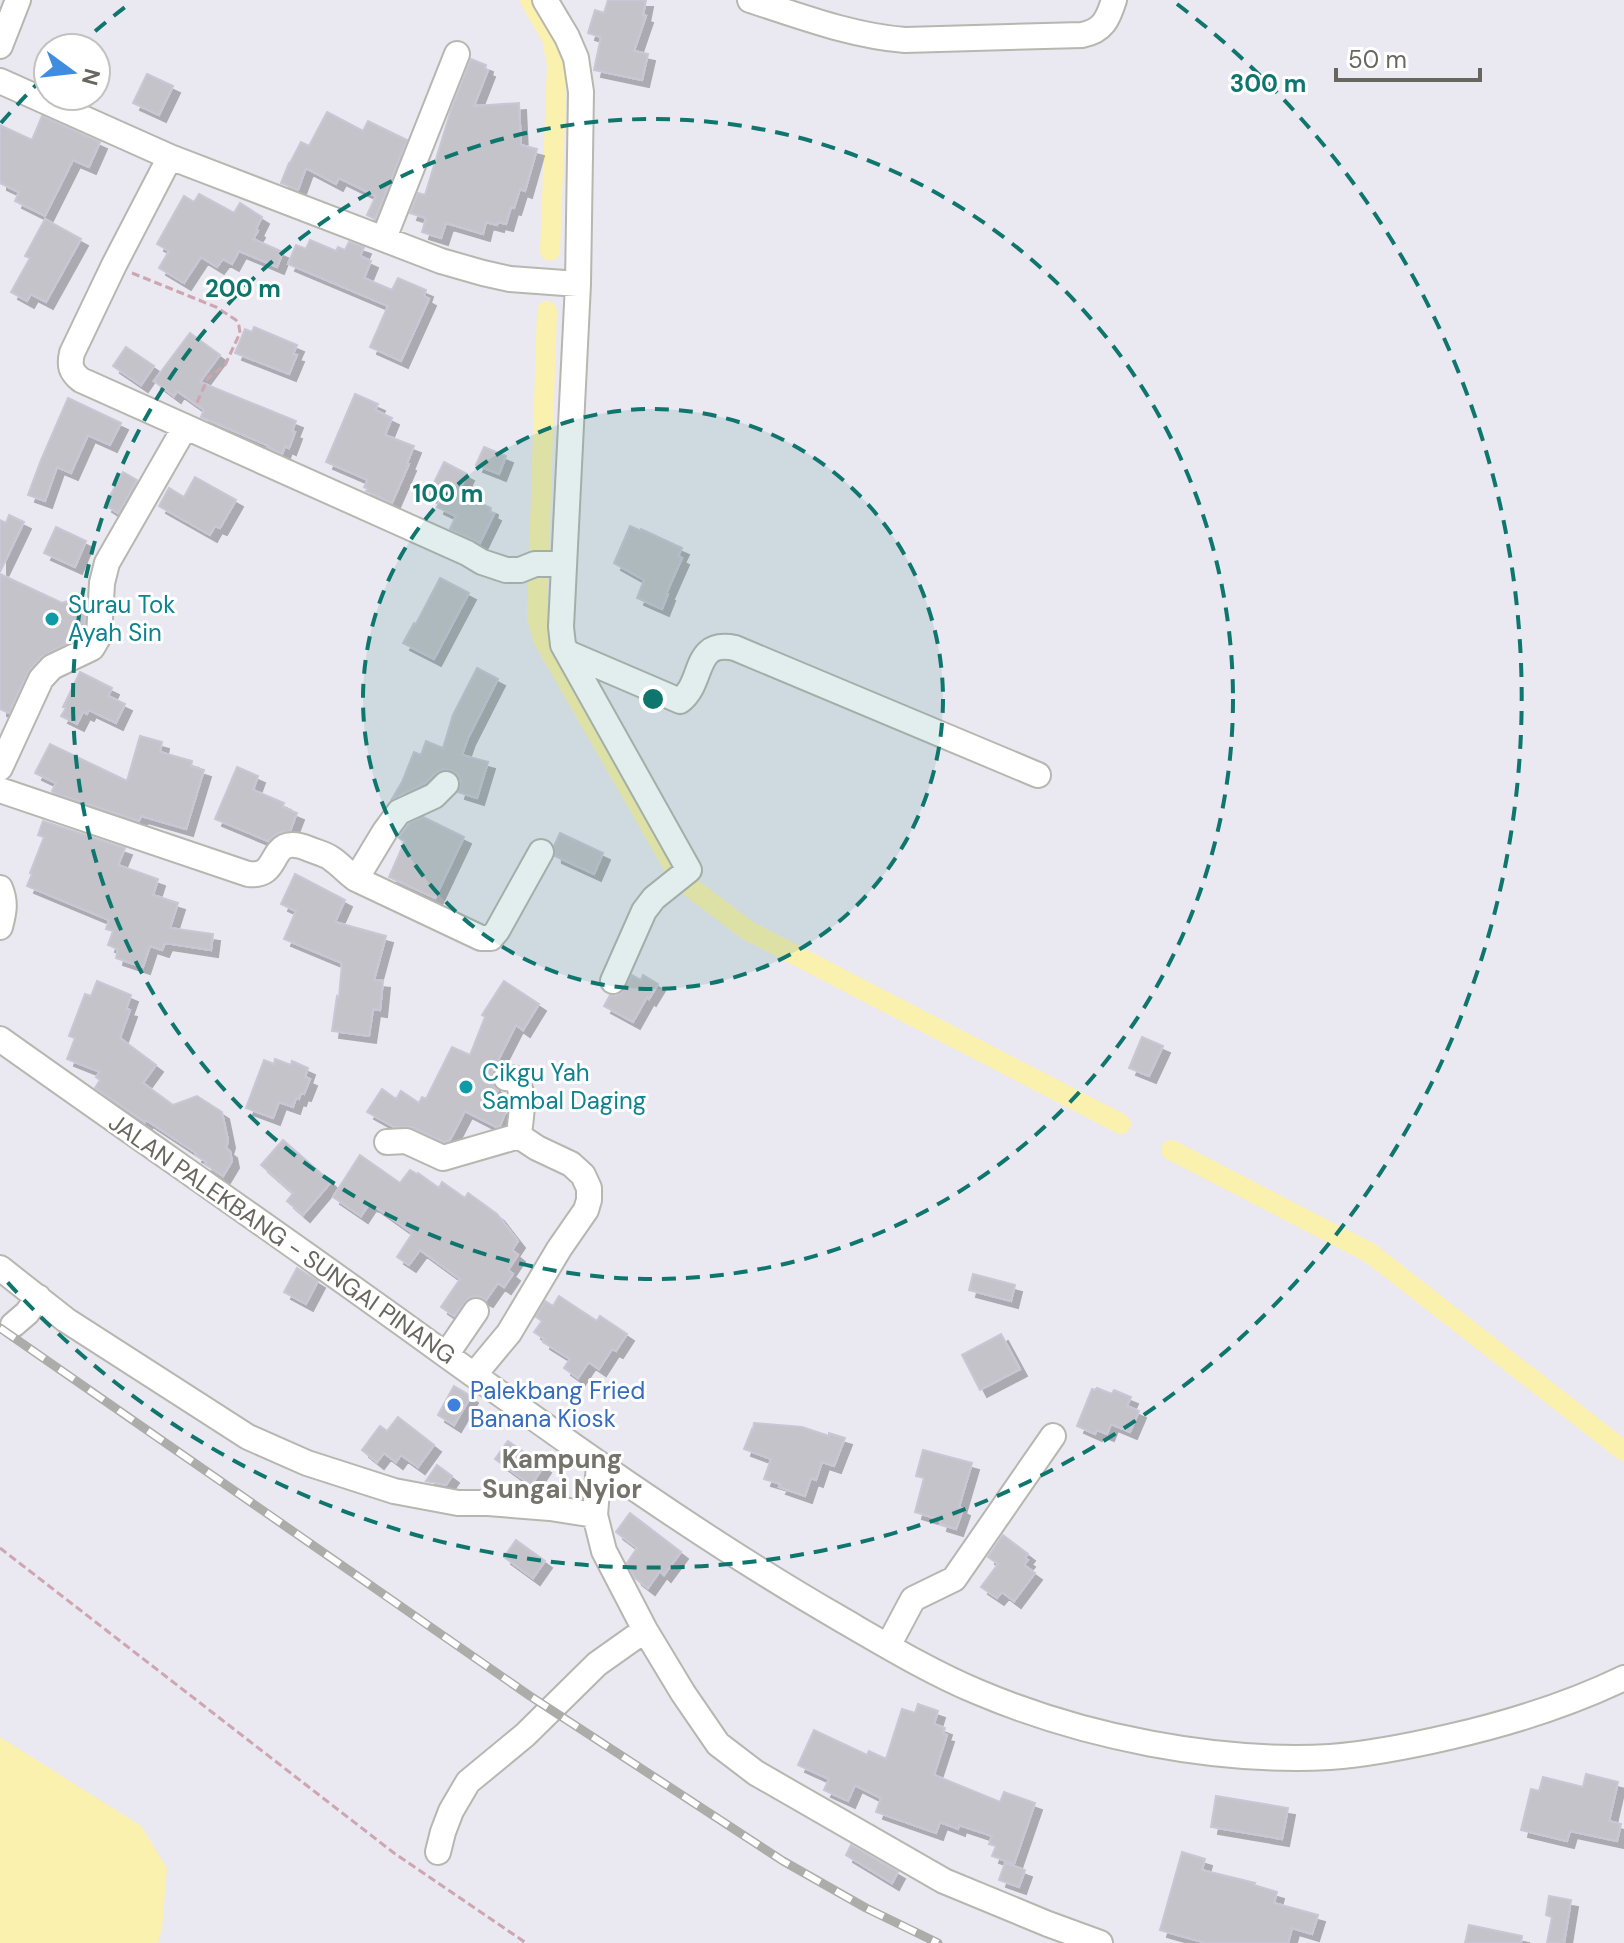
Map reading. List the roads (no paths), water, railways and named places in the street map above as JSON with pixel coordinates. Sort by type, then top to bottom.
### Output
[{"type":"street","points":[[0,46],[18,0]]},
{"type":"street","points":[[545,0],[576,58],[580,83],[551,564],[563,645],[689,870],[654,898],[644,911],[613,981]]},
{"type":"street","points":[[750,0],[862,34],[905,40],[1093,33],[1106,22],[1114,0]]},
{"type":"street","points":[[384,238],[457,54]]},
{"type":"street","points":[[0,81],[170,157],[441,261],[510,279],[570,284]]},
{"type":"street","points":[[170,157],[72,353],[70,363],[73,373],[81,380],[482,562],[506,570],[551,564]]},
{"type":"street","points":[[0,768],[6,738],[41,679],[52,667],[92,648],[99,636],[102,583],[107,563],[185,427]]},
{"type":"street","points":[[568,653],[680,701],[688,695],[705,654],[713,648],[735,648],[1038,775]]},
{"type":"street","points":[[356,879],[399,812],[434,796],[446,784]]},
{"type":"street","points":[[0,790],[248,874],[263,873],[269,869],[279,850],[292,844],[299,845],[331,857],[356,879],[481,938],[491,938],[497,931],[541,852]]},
{"type":"street","points":[[0,888],[5,907],[0,927]]},
{"type":"street","name":"JALAN PALEKBANG - SUNGAI PINANG","points":[[0,1039],[599,1465],[746,1562],[888,1646],[974,1691],[1071,1724],[1161,1746],[1267,1758],[1332,1756],[1398,1749],[1543,1712],[1624,1678]]},
{"type":"street","points":[[506,1078],[515,1079],[522,1092],[519,1136]]},
{"type":"street","points":[[387,1142],[406,1141],[443,1158],[519,1136],[571,1164],[583,1175],[589,1188],[586,1210],[509,1333],[474,1375]]},
{"type":"street","points":[[0,1268],[66,1320],[234,1428],[307,1463],[394,1491],[440,1501],[550,1508],[595,1515]]},
{"type":"street","points":[[13,1325],[27,1313],[38,1297]]},
{"type":"street","points":[[446,1355],[476,1311]]},
{"type":"street","points":[[888,1646],[913,1599],[954,1579],[1053,1436]]},
{"type":"street","points":[[599,1465],[595,1515],[604,1551],[645,1630],[718,1744],[756,1773],[944,1881],[1100,1943]]},
{"type":"street","points":[[438,1852],[451,1811],[468,1782],[525,1735],[597,1664],[645,1630]]},
{"type":"waterway","points":[[530,0],[552,38],[557,65],[550,251]]},
{"type":"waterway","points":[[547,311],[537,618],[543,639],[675,869],[689,886],[747,930],[1121,1124]]},
{"type":"waterway","points":[[1171,1150],[1370,1253],[1624,1451]]},
{"type":"railway","points":[[0,1328],[530,1696],[783,1861],[866,1908],[938,1943]]},
{"type":"place","name":"Surau Tok Ayah Sin","points":[[52,619]]},
{"type":"place","name":"Cikgu Yah Sambal Daging","points":[[466,1087]]},
{"type":"place","name":"Palekbang Fried Banana Kiosk","points":[[454,1405]]},
{"type":"district","name":"Kampung Sungai Nyior","points":[[562,1474]]}]
